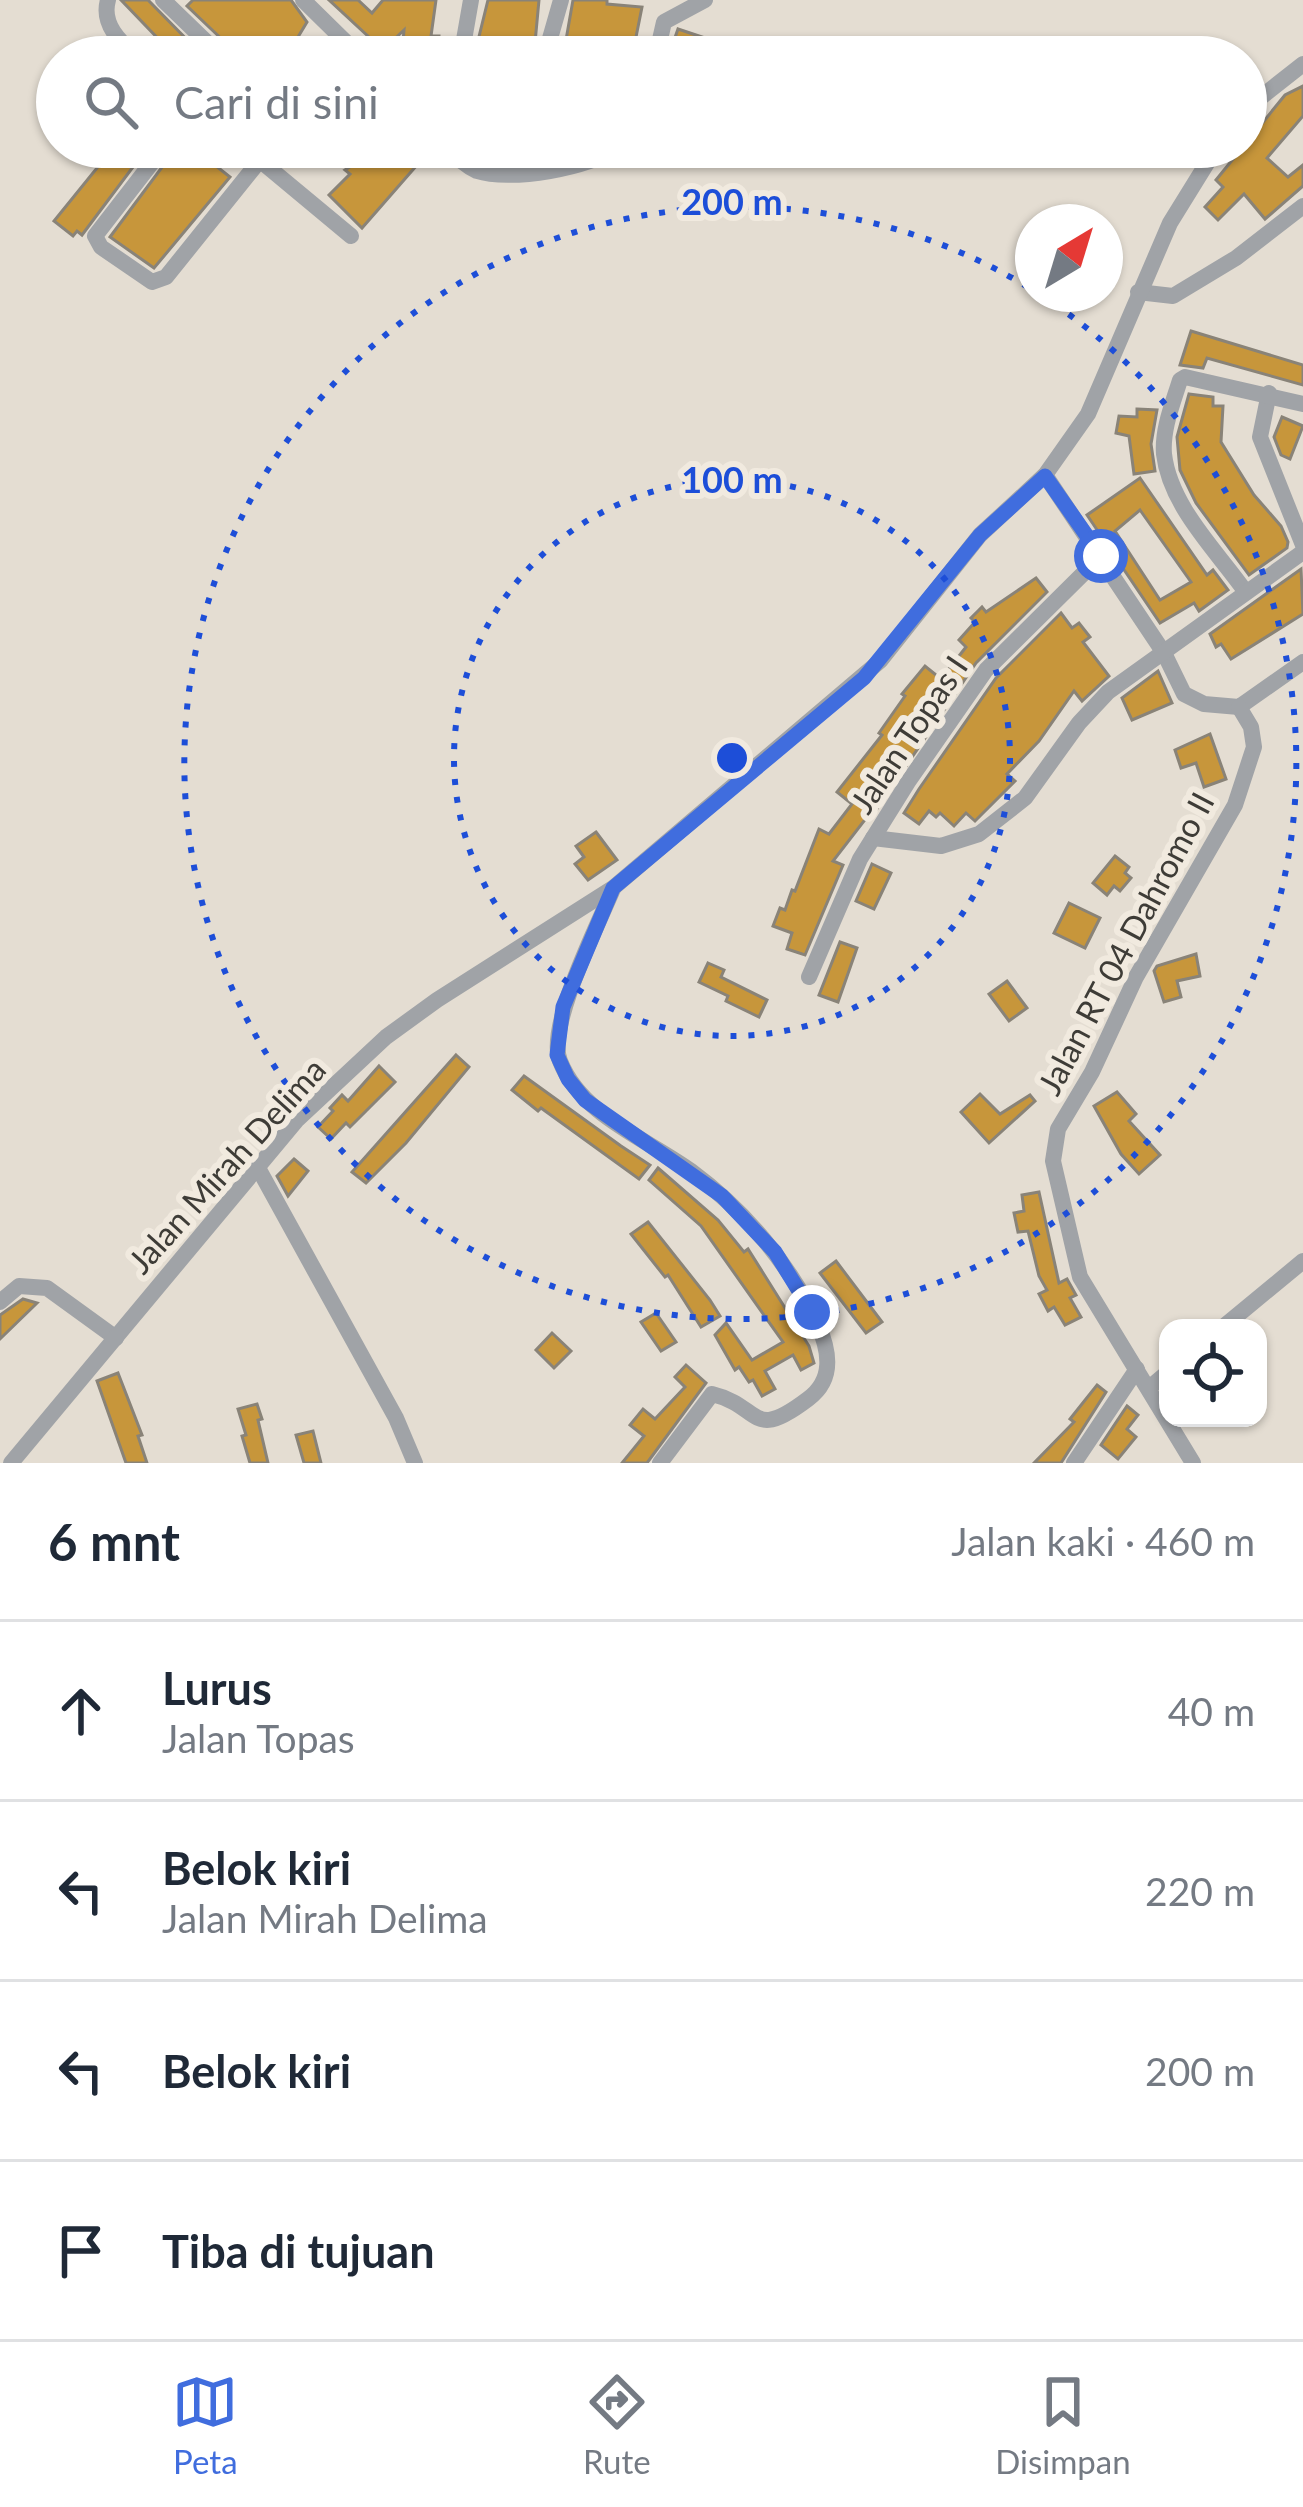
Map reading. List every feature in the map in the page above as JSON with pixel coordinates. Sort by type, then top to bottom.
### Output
[{"type":"street","points":[[108,0],[105,14],[119,36]]},
{"type":"street","points":[[163,0],[200,36]]},
{"type":"street","points":[[303,0],[340,36]]},
{"type":"street","points":[[465,36],[471,0]]},
{"type":"street","points":[[551,36],[561,0]]},
{"type":"street","points":[[661,36],[664,22],[705,0]]},
{"type":"street","points":[[1267,92],[1303,64]]},
{"type":"street","points":[[147,168],[95,236],[101,247],[152,283],[166,278],[254,168]]},
{"type":"street","points":[[270,168],[352,236]]},
{"type":"street","points":[[474,168],[497,174],[567,168]]},
{"type":"street","name":"Jalan Mirah Delima","points":[[11,1463],[297,1120],[386,1037],[613,888],[864,678],[980,535],[1045,476],[1088,414],[1170,223],[1203,168]]},
{"type":"street","points":[[1138,292],[1173,296],[1237,258],[1303,206]]},
{"type":"street","points":[[1245,591],[1181,502],[1164,452],[1167,420],[1185,377],[1303,404]]},
{"type":"street","points":[[873,838],[940,847],[979,834],[1040,781],[1093,706],[1303,549],[1260,436],[1269,393]]},
{"type":"street","points":[[1045,476],[1164,653],[1184,694],[1204,704],[1245,704],[1303,662]]},
{"type":"street","name":"Jalan Topas I","points":[[809,977],[873,838],[986,670],[1101,556]]},
{"type":"street","name":"Jalan RT 04 Dahromo II","points":[[1193,1463],[1080,1276],[1053,1161],[1058,1129],[1092,1072],[1136,977],[1235,805],[1253,747],[1245,704]]},
{"type":"street","points":[[613,888],[563,1007],[557,1055],[585,1100],[689,1170],[749,1222],[775,1252],[812,1312],[829,1363],[820,1388],[779,1419],[754,1418],[712,1394],[660,1463]]},
{"type":"street","points":[[257,1166],[396,1418],[415,1463]]},
{"type":"street","points":[[1233,1319],[1303,1261]]},
{"type":"street","points":[[0,1302],[19,1286],[47,1288],[116,1337]]},
{"type":"street","points":[[1074,1463],[1137,1369]]},
{"type":"street","points":[[1149,1388],[1159,1380]]},
{"type":"street","points":[[0,1452],[11,1463]]},
{"type":"building","points":[[121,0],[148,0],[183,36],[156,36]]},
{"type":"building","points":[[193,0],[291,0],[307,22],[299,36],[218,36],[187,6]]},
{"type":"building","points":[[329,0],[358,0],[372,13],[383,0],[436,0],[431,36],[404,36],[404,30],[398,36],[368,36]]},
{"type":"building","points":[[488,0],[539,0],[536,36],[479,36]]},
{"type":"building","points":[[573,0],[642,7],[636,36],[567,36]]},
{"type":"building","points":[[1303,86],[1303,116],[1267,158],[1267,117],[1285,95]]},
{"type":"building","points":[[1267,158],[1288,177],[1303,165],[1303,186],[1265,219],[1244,194],[1218,220],[1205,207],[1223,187],[1216,180],[1226,168],[1267,168]]},
{"type":"building","points":[[97,168],[132,168],[82,235],[77,231],[73,236],[54,221]]},
{"type":"building","points":[[161,168],[219,168],[230,177],[154,268],[110,237]]},
{"type":"building","points":[[414,168],[362,228],[329,195],[350,174],[345,170]]},
{"type":"building","points":[[1191,331],[1303,365],[1303,385],[1207,358],[1203,368],[1180,365]]},
{"type":"building","points":[[1189,394],[1213,397],[1213,406],[1223,406],[1221,442],[1288,542],[1287,548],[1249,575],[1196,503],[1180,470],[1177,437]]},
{"type":"building","points":[[1137,409],[1157,410],[1151,444],[1155,471],[1134,474],[1129,436],[1116,433],[1119,416],[1137,417]]},
{"type":"building","points":[[1282,417],[1303,426],[1290,459],[1281,455],[1274,437]]},
{"type":"building","points":[[1140,478],[1207,575],[1213,570],[1228,590],[1199,611],[1194,603],[1160,623],[1087,515]],"holes":[[[1140,510],[1191,582],[1160,600],[1115,531]]]},
{"type":"building","points":[[1301,569],[1303,614],[1231,659],[1221,644],[1216,647],[1210,634]]},
{"type":"building","points":[[1036,578],[1047,592],[976,663],[870,819],[833,861],[843,865],[805,955],[787,949],[792,933],[773,926],[780,908],[785,910],[795,891],[819,829],[829,834],[852,804],[837,792],[882,735],[902,694],[925,666],[941,679],[966,647],[959,640],[975,622],[971,618],[982,607],[986,612]]},
{"type":"building","points":[[1061,613],[1072,628],[1079,623],[1090,637],[1083,642],[1109,676],[1082,701],[1074,691],[1039,741],[1007,774],[1015,781],[975,821],[966,813],[954,826],[940,813],[936,817],[929,811],[919,824],[904,813],[919,789],[996,678]]},
{"type":"building","points":[[1158,671],[1172,703],[1132,720],[1122,698]]},
{"type":"building","points":[[1210,734],[1226,779],[1204,787],[1196,763],[1181,768],[1175,750]]},
{"type":"building","points":[[596,832],[617,860],[588,880],[575,864],[584,857],[576,846]]},
{"type":"building","points":[[1115,856],[1129,867],[1125,873],[1131,878],[1120,891],[1114,886],[1107,895],[1093,883]]},
{"type":"building","points":[[872,864],[891,873],[874,909],[856,901]]},
{"type":"building","points":[[1069,903],[1100,918],[1085,948],[1054,933]]},
{"type":"building","points":[[840,942],[857,948],[838,1002],[819,995]]},
{"type":"building","points":[[1196,954],[1200,976],[1177,981],[1181,997],[1164,1002],[1154,971],[1157,966]]},
{"type":"building","points":[[708,963],[724,970],[721,977],[767,1000],[759,1017],[699,982]]},
{"type":"building","points":[[1007,981],[1027,1008],[1009,1021],[989,994]]},
{"type":"building","points":[[456,1055],[469,1067],[406,1143],[366,1183],[352,1172]]},
{"type":"building","points":[[379,1066],[395,1082],[350,1127],[346,1123],[331,1139],[318,1127],[333,1111],[330,1108],[342,1095],[348,1101]]},
{"type":"building","points":[[524,1076],[650,1165],[639,1179],[512,1090]]},
{"type":"building","points":[[1117,1092],[1136,1114],[1129,1121],[1160,1155],[1139,1174],[1121,1154],[1094,1106]]},
{"type":"building","points":[[980,1094],[1000,1114],[1030,1095],[1035,1101],[989,1143],[961,1112]]},
{"type":"building","points":[[294,1159],[308,1171],[288,1196],[277,1176]]},
{"type":"building","points":[[658,1168],[718,1220],[744,1252],[748,1249],[809,1346],[814,1363],[801,1370],[793,1355],[765,1371],[775,1389],[762,1396],[753,1380],[749,1382],[739,1367],[735,1370],[715,1335],[726,1323],[752,1360],[783,1342],[701,1226],[649,1180]]},
{"type":"building","points":[[1039,1192],[1059,1283],[1067,1279],[1076,1295],[1070,1298],[1081,1317],[1065,1325],[1054,1307],[1048,1311],[1039,1294],[1047,1290],[1028,1231],[1018,1232],[1014,1213],[1024,1211],[1022,1195]]},
{"type":"building","points":[[648,1222],[720,1316],[701,1327],[668,1275],[631,1234]]},
{"type":"building","points":[[836,1261],[882,1322],[866,1333],[820,1273]]},
{"type":"building","points":[[23,1299],[37,1303],[0,1339],[0,1315]]},
{"type":"building","points":[[656,1313],[676,1342],[661,1351],[641,1322]]},
{"type":"building","points":[[552,1333],[571,1351],[554,1368],[536,1350]]},
{"type":"building","points":[[686,1365],[706,1383],[647,1463],[622,1463],[644,1436],[630,1425],[643,1409],[655,1419],[685,1387],[675,1377]]},
{"type":"building","points":[[118,1373],[142,1435],[138,1436],[147,1463],[126,1463],[97,1381]]},
{"type":"building","points":[[1097,1385],[1106,1392],[1061,1463],[1034,1463],[1074,1422],[1070,1419]]},
{"type":"building","points":[[257,1404],[268,1463],[250,1463],[242,1436],[246,1435],[238,1409]]},
{"type":"building","points":[[1127,1406],[1138,1415],[1127,1429],[1136,1437],[1118,1459],[1101,1445]]},
{"type":"building","points":[[313,1431],[321,1463],[304,1463],[296,1435]]},
{"type":"route","points":[[812,1312],[775,1252],[722,1196],[585,1100],[557,1055],[563,1007],[613,888],[864,678],[980,535],[1045,476],[1101,556]]}]
